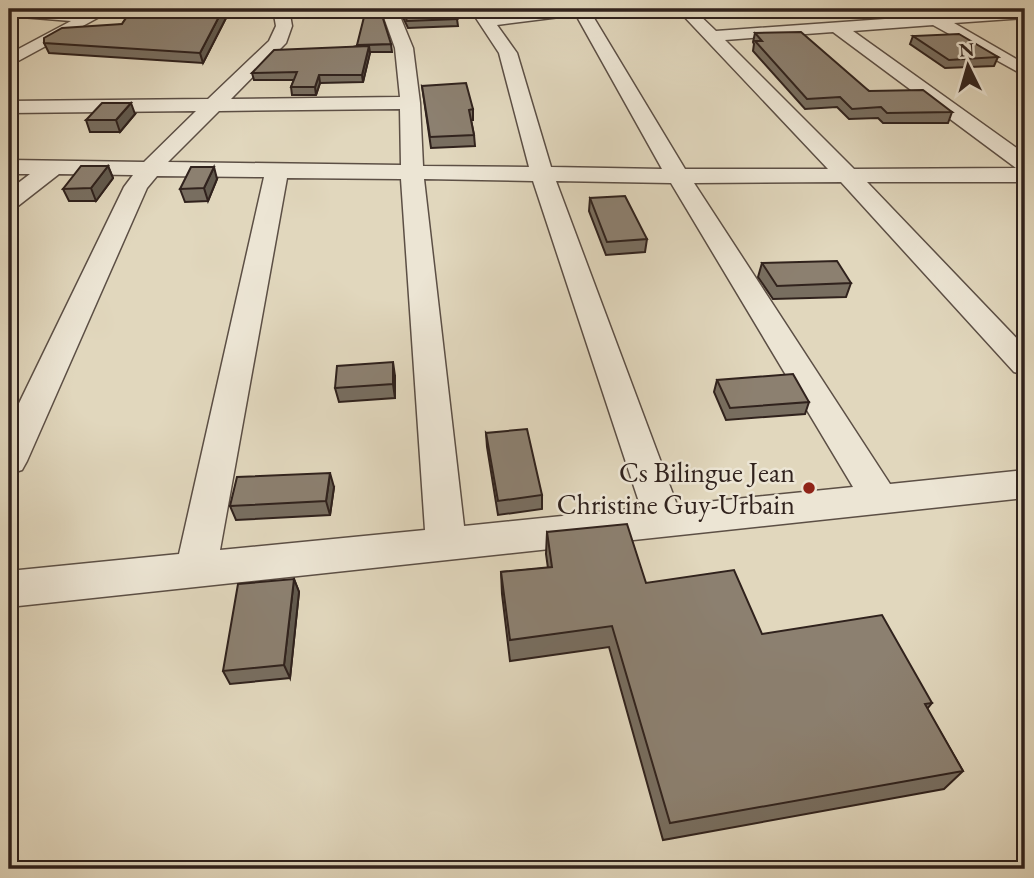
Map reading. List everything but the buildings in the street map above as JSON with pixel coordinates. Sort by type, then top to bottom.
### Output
[{"type":"street","points":[[12,57],[107,9]]},
{"type":"street","points":[[9,461],[127,202],[149,170],[277,43],[284,26],[281,9]]},
{"type":"street","points":[[389,9],[404,44],[410,103],[412,173],[446,544]]},
{"type":"street","points":[[482,16],[584,9],[678,176],[880,499]]},
{"type":"street","points":[[685,9],[847,175],[1025,365]]},
{"type":"street","points":[[9,11],[89,18]]},
{"type":"street","points":[[712,36],[1025,13]]},
{"type":"street","points":[[482,16],[508,53],[542,174],[664,521]]},
{"type":"street","points":[[936,20],[1025,71]]},
{"type":"street","points":[[836,27],[1025,164]]},
{"type":"street","points":[[9,107],[410,103]]},
{"type":"street","points":[[9,167],[678,176],[1025,175]]},
{"type":"street","points":[[9,201],[53,168]]},
{"type":"street","points":[[196,569],[277,172]]},
{"type":"street","points":[[9,589],[1025,484]]},
{"type":"place","name":"Cs Bilingue Jean Christine Guy-Urbain","points":[[809,488]]}]
